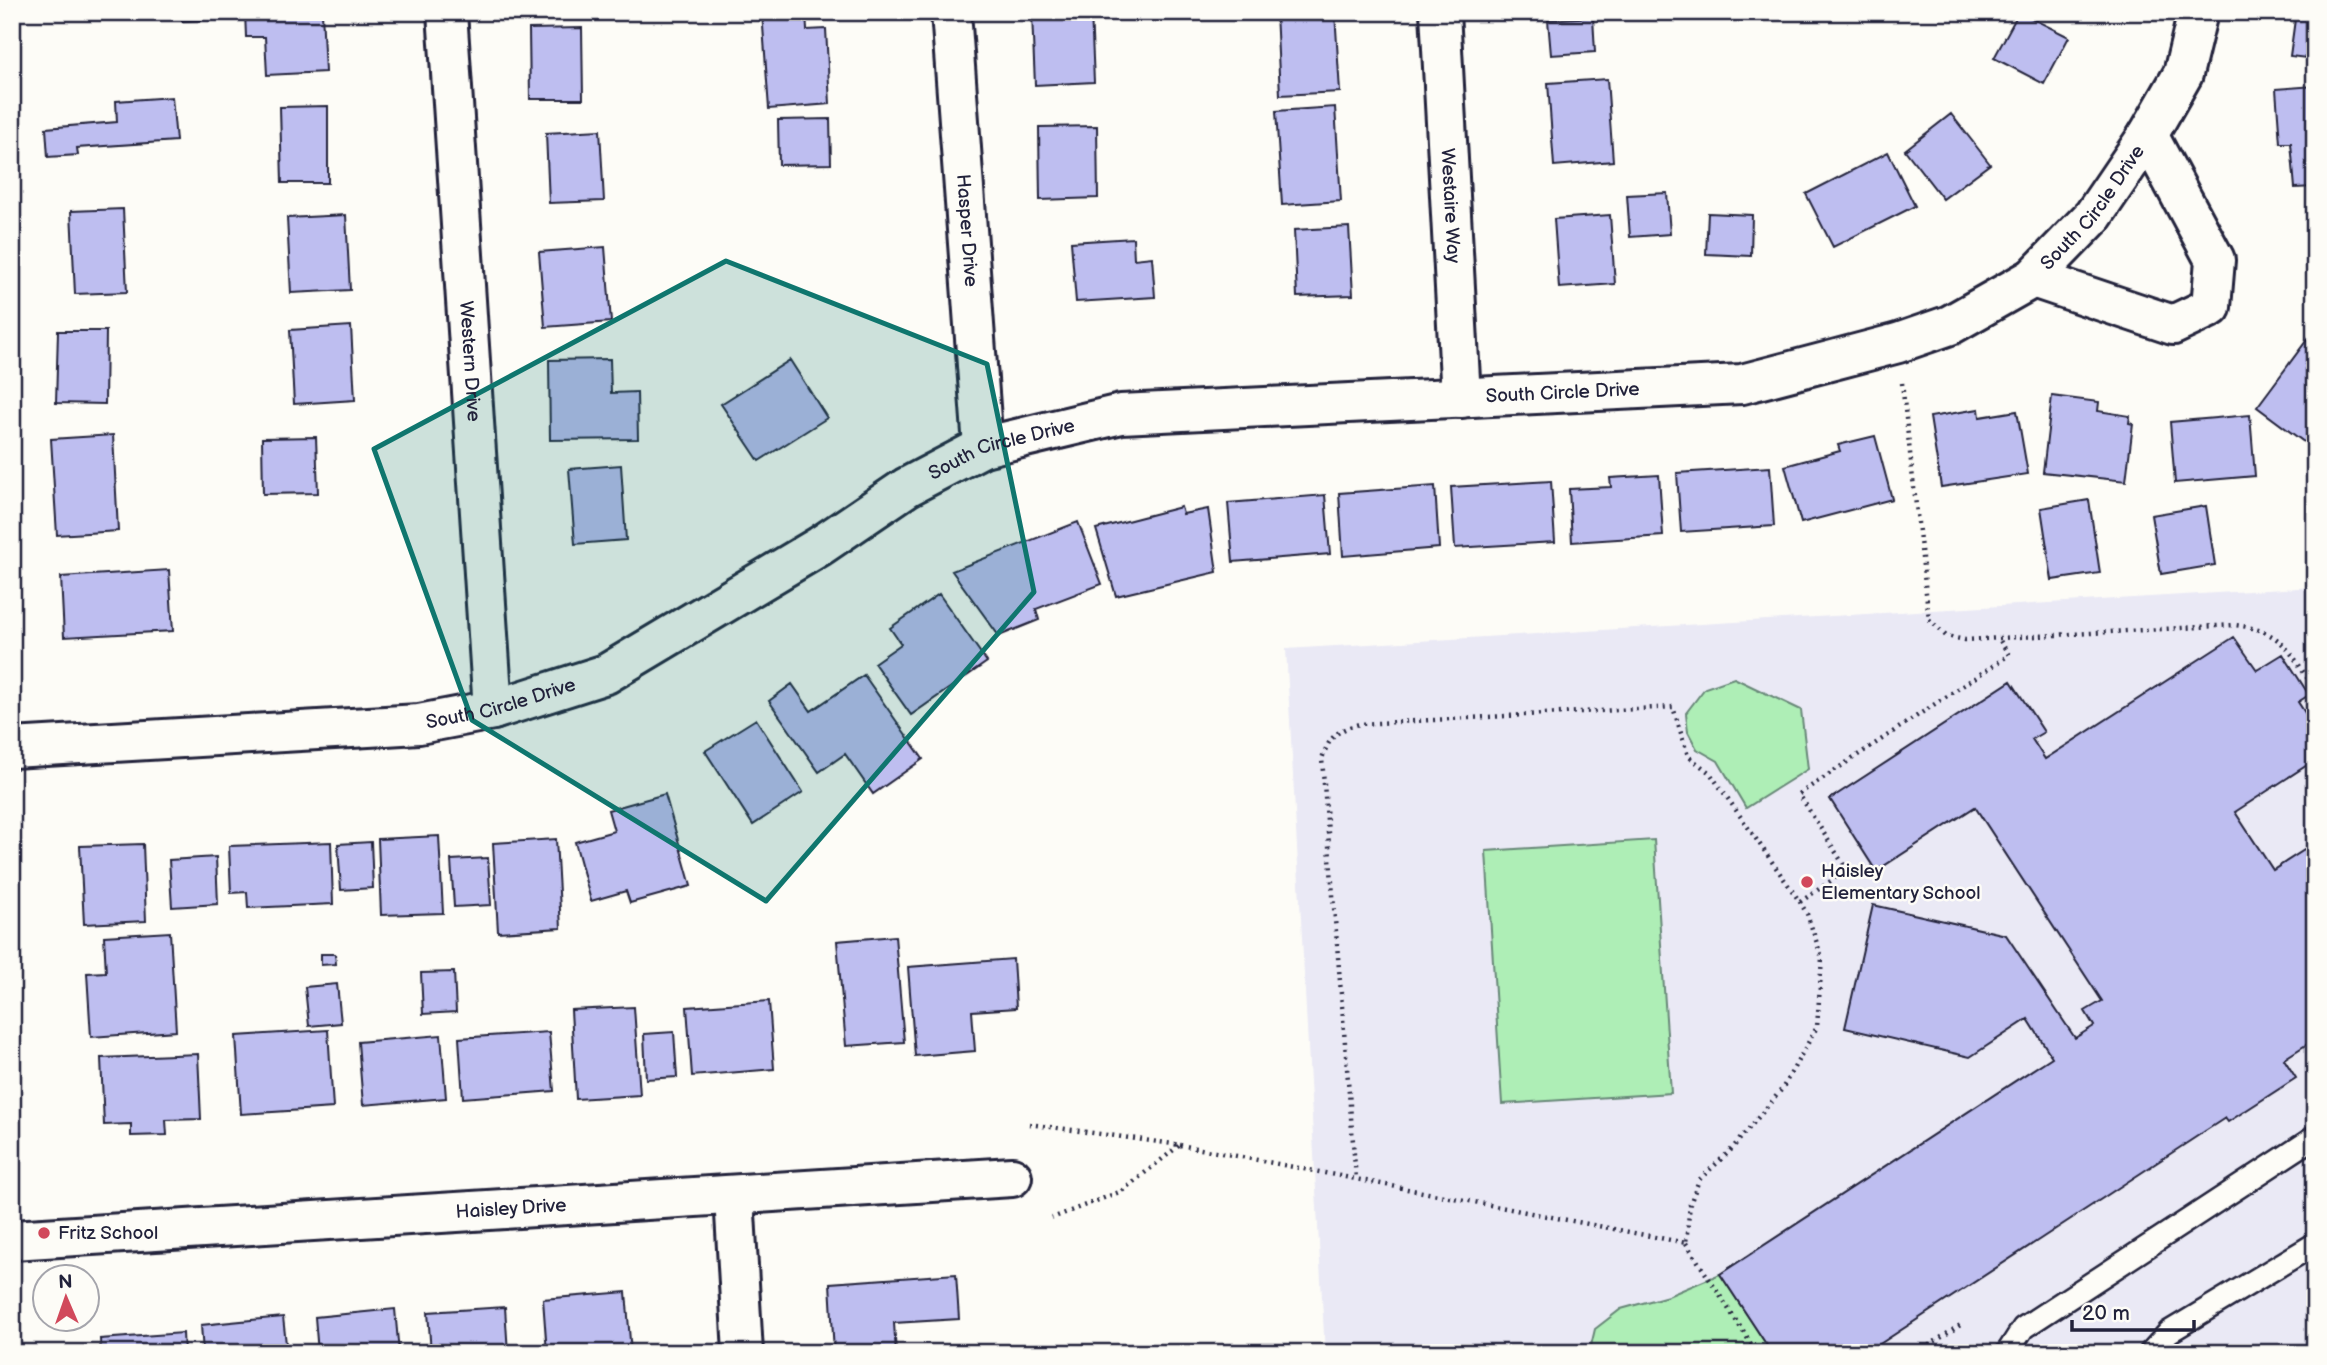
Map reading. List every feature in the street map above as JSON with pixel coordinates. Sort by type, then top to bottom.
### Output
[{"type":"street","name":"Western Drive","points":[[447,12],[493,710]]},
{"type":"street","name":"Hasper Drive","points":[[951,12],[983,447]]},
{"type":"street","name":"Westaire Way","points":[[1440,12],[1461,398]]},
{"type":"street","name":"South Circle Drive","points":[[12,748],[419,724],[493,710],[606,674],[820,546],[907,487],[983,447],[1121,414],[1742,384],[1867,353],[1950,325],[2033,278],[2093,216],[2148,135],[2183,74],[2198,12]]},
{"type":"street","name":"South Circle Drive","points":[[2033,278],[2173,325],[2211,307],[2215,260],[2148,135]]},
{"type":"street","name":"Haisley Drive","points":[[12,1240],[1012,1177]]},
{"type":"street","points":[[734,1196],[743,1353]]},
{"type":"lane","points":[[2007,1353],[2023,1328],[2315,1138]]},
{"type":"lane","points":[[2150,1353],[2169,1332],[2315,1244]]},
{"type":"path","points":[[1901,381],[1929,619],[1946,636],[1965,640],[2235,625],[2262,628],[2285,645],[2315,690]]},
{"type":"path","points":[[1800,902],[1847,870],[1799,794],[2009,655],[1999,639]]},
{"type":"path","points":[[1356,1179],[1322,760],[1327,742],[1340,729],[1359,724],[1673,707],[1688,756],[1710,773],[1800,902],[1807,914],[1822,958],[1816,1027],[1782,1089],[1730,1151],[1699,1180],[1690,1204],[1686,1242],[1757,1353]]},
{"type":"path","points":[[1029,1124],[1180,1145],[1686,1242]]},
{"type":"path","points":[[1052,1218],[1122,1191],[1180,1145]]},
{"type":"path","points":[[1917,1353],[1962,1324]]},
{"type":"highlighted area","points":[[726,261],[987,364],[1034,592],[766,901],[472,720],[374,449]]},
{"type":"shaded area","name":"Haisley Elementary School","points":[[2315,587],[2315,1353],[1325,1353],[1286,649]]},
{"type":"green space","points":[[1734,678],[1801,710],[1808,769],[1746,808],[1718,761],[1697,749],[1688,732],[1686,713],[1705,688]]},
{"type":"green space","points":[[1654,840],[1671,1093],[1502,1104],[1486,851]]},
{"type":"green space","points":[[1720,1274],[1772,1353],[1590,1350],[1595,1329],[1621,1309],[1668,1296]]},
{"type":"building","points":[[181,12],[237,12],[237,18],[182,21]]},
{"type":"building","points":[[245,12],[322,12],[325,72],[267,75],[265,37],[246,37]]},
{"type":"building","points":[[762,12],[806,12],[807,30],[826,29],[830,104],[769,109]]},
{"type":"building","points":[[1091,12],[1094,82],[1035,85],[1032,14]]},
{"type":"building","points":[[1276,12],[1335,12],[1340,92],[1280,95]]},
{"type":"building","points":[[2019,12],[2069,37],[2044,84],[1994,58]]},
{"type":"building","points":[[2296,12],[2315,12],[2315,59],[2290,56]]},
{"type":"building","points":[[1593,17],[1595,52],[1551,55],[1548,20]]},
{"type":"building","points":[[582,28],[583,99],[530,99],[529,29]]},
{"type":"building","points":[[1607,79],[1613,161],[1554,166],[1548,83]]},
{"type":"building","points":[[2315,86],[2315,187],[2295,188],[2291,143],[2280,143],[2276,89]]},
{"type":"building","points":[[172,97],[176,141],[77,148],[78,155],[48,157],[46,128],[117,122],[116,101]]},
{"type":"building","points":[[328,106],[328,183],[282,183],[280,107]]},
{"type":"building","points":[[1335,107],[1341,201],[1282,205],[1276,111]]},
{"type":"building","points":[[1951,114],[1990,164],[1943,199],[1905,150]]},
{"type":"building","points":[[830,119],[831,164],[779,165],[778,120]]},
{"type":"building","points":[[1097,126],[1098,198],[1040,200],[1039,127]]},
{"type":"building","points":[[600,130],[604,201],[549,203],[546,133]]},
{"type":"building","points":[[1888,152],[1915,206],[1833,247],[1806,194]]},
{"type":"building","points":[[1667,193],[1670,234],[1630,237],[1627,195]]},
{"type":"building","points":[[123,209],[127,292],[75,294],[71,211]]},
{"type":"building","points":[[2315,210],[2315,281],[2307,211]]},
{"type":"building","points":[[1708,213],[1752,215],[1751,256],[1706,254]]},
{"type":"building","points":[[346,215],[350,290],[291,293],[287,218]]},
{"type":"building","points":[[1610,215],[1615,284],[1559,288],[1554,219]]},
{"type":"building","points":[[1349,227],[1353,295],[1297,297],[1294,230]]},
{"type":"building","points":[[1133,238],[1134,259],[1152,257],[1155,297],[1076,302],[1071,242]]},
{"type":"building","points":[[605,247],[611,322],[545,327],[539,252]]},
{"type":"building","points":[[351,326],[355,400],[294,404],[290,330]]},
{"type":"building","points":[[2315,329],[2315,435],[2308,445],[2257,407]]},
{"type":"building","points":[[58,331],[106,331],[105,404],[56,403]]},
{"type":"building","points":[[610,359],[611,393],[637,392],[638,439],[550,440],[549,360]]},
{"type":"building","points":[[790,360],[827,418],[759,461],[721,404]]},
{"type":"building","points":[[2052,396],[2099,402],[2098,411],[2130,416],[2129,423],[2133,424],[2126,481],[2043,472]]},
{"type":"building","points":[[1979,409],[1980,417],[2017,411],[2028,474],[1941,487],[1930,417]]},
{"type":"building","points":[[2250,415],[2255,476],[2175,483],[2170,422]]},
{"type":"building","points":[[113,435],[118,531],[57,535],[51,439]]},
{"type":"building","points":[[1875,436],[1892,499],[1801,523],[1785,466],[1840,451],[1838,445]]},
{"type":"building","points":[[316,437],[318,493],[263,494],[262,438]]},
{"type":"building","points":[[621,465],[626,540],[575,544],[569,469]]},
{"type":"building","points":[[1770,467],[1774,526],[1681,532],[1677,473]]},
{"type":"building","points":[[1659,475],[1663,536],[1572,542],[1569,489],[1611,487],[1610,478]]},
{"type":"building","points":[[1551,481],[1555,542],[1455,548],[1451,487]]},
{"type":"building","points":[[1435,486],[1439,548],[1343,556],[1339,493]]},
{"type":"building","points":[[1325,495],[1330,554],[1233,562],[1228,503]]},
{"type":"building","points":[[2089,500],[2100,573],[2052,580],[2041,508]]},
{"type":"building","points":[[2206,506],[2215,565],[2161,574],[2151,515]]},
{"type":"building","points":[[1181,507],[1183,514],[1208,509],[1217,572],[1116,596],[1096,529]]},
{"type":"building","points":[[1078,522],[1102,584],[1036,609],[1039,620],[999,636],[952,571]]},
{"type":"building","points":[[169,570],[173,631],[64,637],[61,577]]},
{"type":"building","points":[[939,594],[987,662],[911,715],[874,663],[901,644],[890,628]]},
{"type":"building","points":[[2234,637],[2257,670],[2283,654],[2309,695],[2298,702],[2315,728],[2315,760],[2235,812],[2273,870],[2315,843],[2315,1039],[2284,1059],[2296,1078],[2228,1122],[2225,1118],[1866,1353],[1772,1353],[1720,1274],[2052,1057],[2028,1019],[1970,1057],[1845,1028],[1873,905],[2006,935],[2075,1038],[2094,1026],[2085,1011],[2102,1001],[1975,807],[1876,871],[1830,799],[2011,681],[2044,732],[2032,739],[2045,759]]},
{"type":"building","points":[[864,675],[923,759],[873,794],[845,754],[819,772],[769,701],[792,684],[811,711]]},
{"type":"building","points":[[756,719],[803,792],[753,825],[705,751]]},
{"type":"building","points":[[665,794],[691,886],[630,903],[626,891],[591,901],[575,842],[614,831],[608,810]]},
{"type":"building","points":[[439,836],[443,913],[381,915],[378,839]]},
{"type":"building","points":[[556,839],[561,928],[498,932],[493,843]]},
{"type":"building","points":[[331,842],[333,904],[248,908],[247,892],[231,893],[229,846]]},
{"type":"building","points":[[371,842],[373,888],[341,890],[338,844]]},
{"type":"building","points":[[143,844],[146,921],[84,924],[80,846]]},
{"type":"building","points":[[216,857],[218,904],[172,907],[169,860]]},
{"type":"building","points":[[488,858],[491,905],[454,907],[451,860]]},
{"type":"building","points":[[170,932],[176,1031],[91,1037],[87,973],[106,972],[104,936]]},
{"type":"building","points":[[895,936],[904,1042],[846,1046],[837,941]]},
{"type":"building","points":[[321,954],[335,954],[336,964],[321,965]]},
{"type":"building","points":[[1013,959],[1016,1008],[972,1011],[975,1051],[915,1056],[908,967]]},
{"type":"building","points":[[454,972],[456,1012],[423,1014],[421,973]]},
{"type":"building","points":[[337,984],[341,1023],[309,1026],[305,987]]},
{"type":"building","points":[[769,1001],[774,1069],[692,1076],[687,1007]]},
{"type":"building","points":[[634,1007],[640,1095],[576,1099],[571,1010]]},
{"type":"building","points":[[328,1030],[333,1108],[241,1114],[236,1036]]},
{"type":"building","points":[[549,1032],[554,1091],[463,1098],[459,1038]]},
{"type":"building","points":[[674,1032],[677,1077],[646,1079],[644,1034]]},
{"type":"building","points":[[441,1035],[446,1098],[363,1105],[358,1042]]},
{"type":"building","points":[[198,1054],[201,1119],[166,1120],[167,1135],[131,1136],[131,1124],[104,1125],[101,1058]]},
{"type":"building","points":[[956,1274],[959,1319],[894,1323],[896,1353],[834,1353],[830,1283]]},
{"type":"building","points":[[626,1292],[631,1353],[547,1353],[543,1299]]},
{"type":"building","points":[[505,1307],[508,1353],[431,1353],[428,1312]]},
{"type":"building","points":[[395,1309],[399,1353],[318,1353],[315,1317]]},
{"type":"building","points":[[283,1317],[287,1353],[203,1353],[201,1325]]},
{"type":"building","points":[[183,1333],[184,1353],[101,1353],[100,1339]]},
{"type":"place","name":"Haisley Elementary School","points":[[1807,882]]},
{"type":"place","name":"Fritz School","points":[[44,1233]]}]
